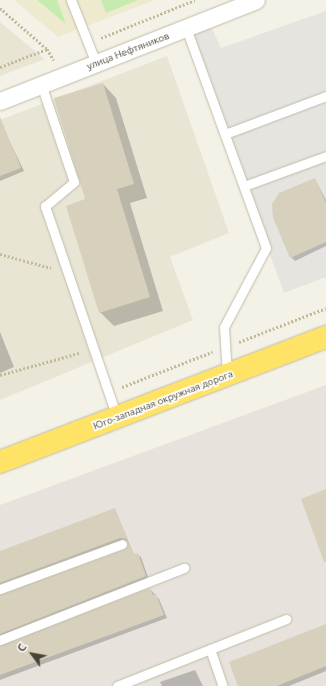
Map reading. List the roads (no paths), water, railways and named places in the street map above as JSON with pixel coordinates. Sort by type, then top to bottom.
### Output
[{"type":"highway","name":"Юго-западная окружная дорога","points":[[0,462],[326,337]]},
{"type":"street","name":"улица Нефтяников","points":[[0,101],[256,0]]},
{"type":"lane","points":[[71,0],[96,63]]},
{"type":"lane","points":[[186,28],[266,248],[224,327],[227,375]]},
{"type":"lane","points":[[36,87],[74,182],[45,206],[117,418]]},
{"type":"lane","points":[[225,134],[326,96]]},
{"type":"lane","points":[[244,186],[326,156]]},
{"type":"lane","points":[[0,589],[122,544]]},
{"type":"lane","points":[[0,640],[184,568]]},
{"type":"lane","points":[[117,686],[286,619]]},
{"type":"lane","points":[[210,649],[223,686]]},
{"type":"lane","points":[[140,677],[143,686]]}]
